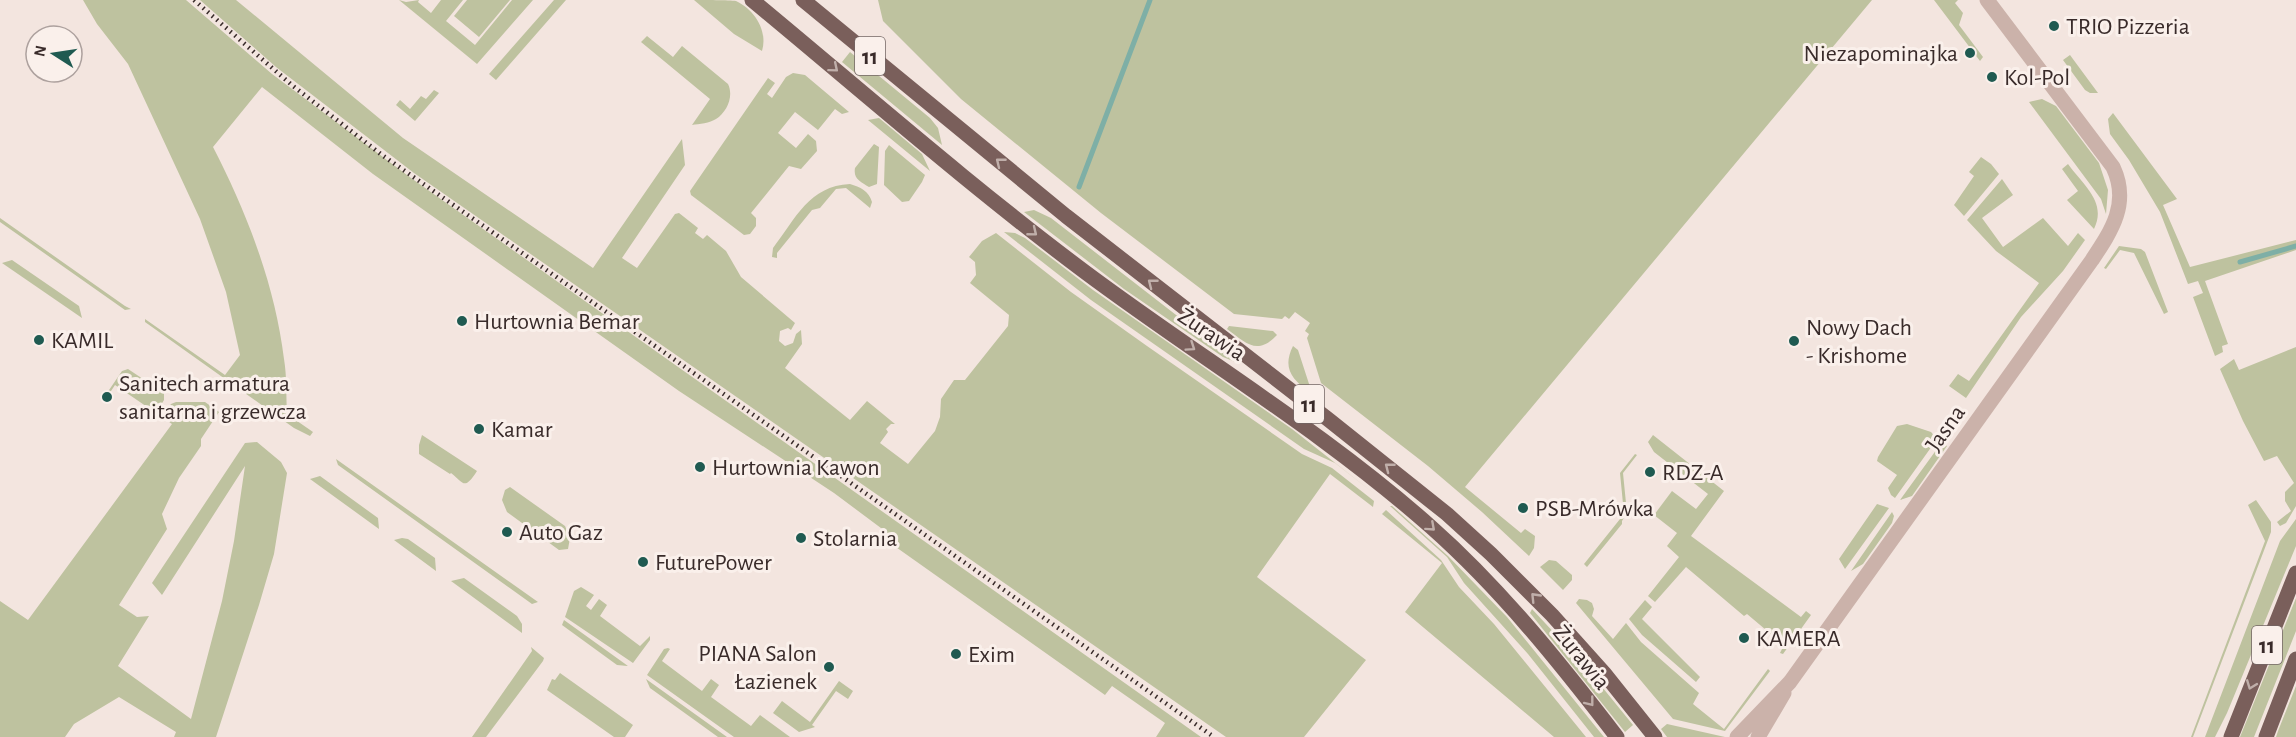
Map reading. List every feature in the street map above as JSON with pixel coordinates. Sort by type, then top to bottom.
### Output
[{"type":"main road","name":"Żurawia","points":[[752,0],[1050,246],[1102,285],[1305,426],[1424,521],[1460,553],[1510,606],[1617,737]]},
{"type":"main road","name":"Żurawia","points":[[803,0],[1065,216],[1320,412],[1447,514],[1559,622],[1604,673],[1655,737]]},
{"type":"main road","name":"11","points":[[2231,737],[2296,573]]},
{"type":"main road","name":"11","points":[[2266,737],[2296,659]]},
{"type":"street","name":"Jasna","points":[[1758,737],[1790,682],[2098,251],[2113,228],[2117,216],[2121,192],[2117,176],[2102,150],[1987,0]]},
{"type":"street","name":"Jasna","points":[[1737,737],[1790,682]]},
{"type":"green space","points":[[83,0],[186,0],[272,74],[411,178],[1201,737],[1156,737],[1165,723],[1112,686],[1105,695],[893,545],[897,540],[834,493],[679,391],[373,174],[262,87],[213,147],[248,224],[267,277],[280,331],[286,379],[287,414],[313,432],[310,436],[294,428],[145,322],[145,319],[225,375],[240,355],[226,292],[200,219],[128,64],[97,24]]},
{"type":"green space","points":[[200,0],[236,0],[403,138],[593,268],[682,139],[685,165],[622,258],[637,268],[675,214],[679,213],[698,228],[695,233],[703,239],[707,235],[726,251],[741,277],[795,323],[791,330],[788,328],[780,331],[779,341],[785,346],[793,343],[796,334],[801,330],[802,344],[785,368],[850,420],[867,401],[895,424],[891,424],[886,429],[888,432],[880,443],[908,464],[935,431],[940,417],[941,399],[954,380],[965,380],[1008,326],[1009,315],[970,283],[976,275],[975,262],[969,257],[982,241],[996,233],[1071,292],[1147,346],[1302,454],[1332,468],[1374,501],[1373,507],[1330,474],[1257,577],[1366,660],[1304,737],[1226,737],[414,173],[276,67]]},
{"type":"green space","points":[[399,0],[406,2],[419,0],[418,2],[431,13],[441,0],[463,0],[446,21],[475,45],[512,0],[533,0],[477,64]]},
{"type":"green space","points":[[467,0],[510,0],[479,37],[454,16]]},
{"type":"green space","points":[[554,0],[566,0],[496,80],[489,74]]},
{"type":"green space","points":[[694,0],[736,1],[743,5],[754,16],[761,29],[762,51],[734,34]]},
{"type":"green space","points":[[878,0],[1872,0],[1465,487],[1521,533],[1525,529],[1535,536],[1534,548],[1529,556],[1428,466],[1321,383],[1307,338],[1309,334],[1305,331],[1310,323],[1295,312],[1289,319],[1285,316],[1282,319],[1234,314],[1101,213],[961,99],[883,21]]},
{"type":"green space","points":[[1934,0],[1958,0],[1955,3],[1963,13],[1959,25],[1983,57],[1980,61]]},
{"type":"green space","points":[[647,36],[673,57],[682,46],[728,84],[730,99],[720,116],[711,121],[692,125],[710,99],[641,42]]},
{"type":"green space","points":[[850,52],[930,118],[938,128],[942,145],[842,62]]},
{"type":"green space","points":[[2070,55],[2098,93],[2085,90],[2063,60]]},
{"type":"green space","points":[[793,73],[805,75],[849,112],[842,114],[835,109],[818,130],[795,112],[778,133],[796,148],[808,134],[816,141],[817,151],[801,169],[789,166],[751,213],[756,218],[756,226],[750,234],[744,235],[691,195],[690,191],[768,78],[775,83],[767,94],[772,98],[786,77]]},
{"type":"green space","points":[[434,90],[439,93],[415,121],[396,105],[400,100],[410,109],[421,96],[426,99]]},
{"type":"green space","points":[[2042,99],[2056,106],[2099,163],[2108,190],[2106,214],[2101,199],[2029,102]]},
{"type":"green space","points":[[2113,113],[2177,199],[2163,205],[2190,267],[2296,240],[2296,250],[2205,281],[2228,344],[2222,346],[2223,352],[2215,356],[2193,297],[2203,293],[2198,281],[2188,284],[2160,212],[2129,160],[2110,134],[2108,119]]},
{"type":"green space","points":[[879,118],[922,154],[930,171],[868,120]]},
{"type":"green space","points":[[874,144],[879,147],[877,184],[869,187],[856,178],[855,168]]},
{"type":"green space","points":[[889,145],[925,175],[909,201],[902,202],[884,185],[885,151]]},
{"type":"green space","points":[[1981,157],[1999,174],[1964,216],[1954,205],[1974,176],[1969,172]]},
{"type":"green space","points":[[2068,164],[2096,202],[2098,211],[2094,229],[2067,200],[2078,191],[2062,169]]},
{"type":"green space","points":[[2002,179],[2013,195],[1982,218],[2003,247],[2043,218],[2068,246],[2078,233],[2085,240],[2063,271],[2021,317],[1966,398],[1949,386],[1958,374],[1969,381],[2039,283],[1996,251],[1967,220]]},
{"type":"green space","points":[[850,184],[861,188],[869,195],[872,202],[870,208],[846,188],[836,189],[820,208],[812,210],[777,253],[777,258],[772,257],[773,248],[797,215],[814,197],[836,186]]},
{"type":"green space","points":[[1034,210],[1051,218],[1238,363],[1223,357],[1124,289],[1024,212]]},
{"type":"green space","points":[[0,218],[131,309],[125,310],[0,222]]},
{"type":"green space","points":[[1004,232],[1015,233],[1025,238],[1093,290],[1292,429],[1376,495],[1335,463],[1304,449],[1091,300]]},
{"type":"green space","points":[[2119,246],[2141,249],[2145,252],[2168,312],[2164,314],[2134,253],[2120,250],[2106,269],[2104,268]]},
{"type":"green space","points":[[12,260],[79,306],[82,318],[2,263]]},
{"type":"green space","points":[[1229,326],[1273,331],[1277,335],[1263,345],[1257,346],[1240,339],[1227,329]]},
{"type":"green space","points":[[1293,346],[1298,350],[1311,390],[1309,392],[1290,372],[1288,361]]},
{"type":"green space","points":[[2296,347],[2296,506],[2286,523],[2280,526],[2277,522],[2291,511],[2285,501],[2285,492],[2294,483],[2277,456],[2264,461],[2220,369],[2234,359],[2239,370]]},
{"type":"green space","points":[[128,369],[164,393],[164,400],[156,413],[115,385],[109,394],[107,393],[122,371]]},
{"type":"green space","points":[[205,402],[219,412],[201,439],[201,446],[179,478],[162,514],[167,529],[119,605],[137,617],[149,616],[118,666],[191,719],[222,601],[245,466],[162,595],[152,583],[245,443],[257,442],[281,462],[287,473],[274,554],[216,737],[174,737],[176,732],[119,697],[74,724],[65,737],[0,737],[0,601],[28,620],[172,424],[162,417],[171,404]]},
{"type":"green space","points":[[1907,424],[1931,432],[1937,439],[1895,498],[1888,488],[1897,475],[1877,461],[1897,426]]},
{"type":"green space","points":[[422,435],[477,471],[469,481],[462,482],[419,454]]},
{"type":"green space","points":[[1653,435],[1724,491],[1691,536],[1801,617],[1806,611],[1811,615],[1783,654],[1780,653],[1784,645],[1747,614],[1744,616],[1686,567],[1655,602],[1648,596],[1679,557],[1667,546],[1677,533],[1654,515],[1672,491],[1696,509],[1708,494],[1654,452],[1648,442]]},
{"type":"green space","points":[[1942,442],[1947,446],[1912,496],[1900,500]]},
{"type":"green space","points":[[1635,454],[1637,455],[1623,473],[1627,513],[1622,524],[1587,567],[1584,564],[1624,514],[1620,473]]},
{"type":"green space","points":[[336,459],[538,602],[532,604],[338,465]]},
{"type":"green space","points":[[320,476],[378,518],[379,529],[310,479]]},
{"type":"green space","points":[[510,487],[565,526],[570,538],[568,549],[559,550],[507,512],[502,500],[505,490]]},
{"type":"green space","points":[[2256,500],[2271,522],[2271,532],[2193,737],[2191,737],[2265,541],[2248,505]]},
{"type":"green space","points":[[1877,504],[1889,508],[1845,569],[1839,559]]},
{"type":"green space","points":[[1390,506],[1448,556],[1507,617],[1604,737],[1594,737],[1528,654],[1464,583],[1447,557]]},
{"type":"green space","points":[[1386,510],[1441,560],[1459,587],[1494,624],[1586,737],[1554,737],[1405,612],[1442,563],[1382,514]]},
{"type":"green space","points":[[1892,512],[1894,516],[1892,523],[1863,564],[1851,571]]},
{"type":"green space","points":[[2296,519],[2296,546],[2227,713],[2215,737],[2205,737],[2280,541]]},
{"type":"green space","points":[[408,539],[435,558],[436,571],[394,540]]},
{"type":"green space","points":[[1549,560],[1556,561],[1572,575],[1572,580],[1563,590],[1540,567]]},
{"type":"green space","points":[[464,578],[517,616],[522,624],[522,633],[451,581]]},
{"type":"green space","points":[[581,587],[594,595],[586,606],[591,610],[599,599],[607,605],[600,616],[640,646],[650,636],[650,640],[633,663],[565,617],[574,591]]},
{"type":"green space","points":[[2296,598],[2296,631],[2254,737],[2240,737]]},
{"type":"green space","points":[[1579,599],[1592,603],[1594,609],[1592,616],[1613,639],[1626,623],[1641,642],[1699,693],[1693,704],[1724,729],[1768,669],[1770,671],[1725,731],[1673,719],[1576,603]]},
{"type":"green space","points":[[1645,600],[1652,607],[1642,619],[1700,677],[1696,682],[1642,635],[1629,619]]},
{"type":"green space","points":[[1532,609],[1585,666],[1633,725],[1625,732],[1530,613]]},
{"type":"green space","points":[[564,620],[628,666],[617,665],[562,625]]},
{"type":"green space","points":[[531,647],[544,658],[543,661],[486,737],[472,737],[532,651]]},
{"type":"green space","points":[[664,649],[670,649],[662,661],[702,691],[711,679],[719,685],[711,697],[751,726],[760,715],[790,737],[734,737],[647,675]]},
{"type":"green space","points":[[560,673],[633,725],[625,737],[614,737],[547,690],[552,679],[555,680]]},
{"type":"green space","points":[[646,679],[727,737],[718,737],[650,688]]},
{"type":"green space","points":[[839,681],[853,691],[848,699],[836,691],[812,725],[815,727],[799,732],[773,713],[782,701],[810,722]]},
{"type":"green space","points":[[2296,686],[2296,737],[2276,737],[2278,731]]},
{"type":"green space","points":[[1667,724],[1725,737],[1667,737],[1661,729]]},
{"type":"waterway","points":[[1079,187],[1150,0]]},
{"type":"waterway","points":[[2240,262],[2296,246]]},
{"type":"railway","points":[[194,0],[293,86],[382,155],[1214,737]]},
{"type":"place","name":"TRIO Pizzeria","points":[[2054,26]]},
{"type":"place","name":"Niezapominajka","points":[[1970,53]]},
{"type":"place","name":"Kol-Pol","points":[[1992,77]]},
{"type":"place","name":"Hurtownia Bemar","points":[[462,321]]},
{"type":"place","name":"KAMIL","points":[[39,340]]},
{"type":"place","name":"Nowy Dach - Krishome","points":[[1794,341]]},
{"type":"place","name":"Sanitech armatura sanitarna i grzewcza","points":[[107,397]]},
{"type":"place","name":"Kamar","points":[[479,429]]},
{"type":"place","name":"Hurtownia Kawon","points":[[700,467]]},
{"type":"place","name":"RDZ-A","points":[[1650,472]]},
{"type":"place","name":"PSB-Mrówka","points":[[1523,508]]},
{"type":"place","name":"Auto Gaz","points":[[507,532]]},
{"type":"place","name":"Stolarnia","points":[[801,538]]},
{"type":"place","name":"FuturePower","points":[[643,562]]},
{"type":"place","name":"KAMERA","points":[[1744,638]]},
{"type":"place","name":"Exim","points":[[956,654]]},
{"type":"place","name":"PIANA Salon Łazienek","points":[[829,667]]}]
